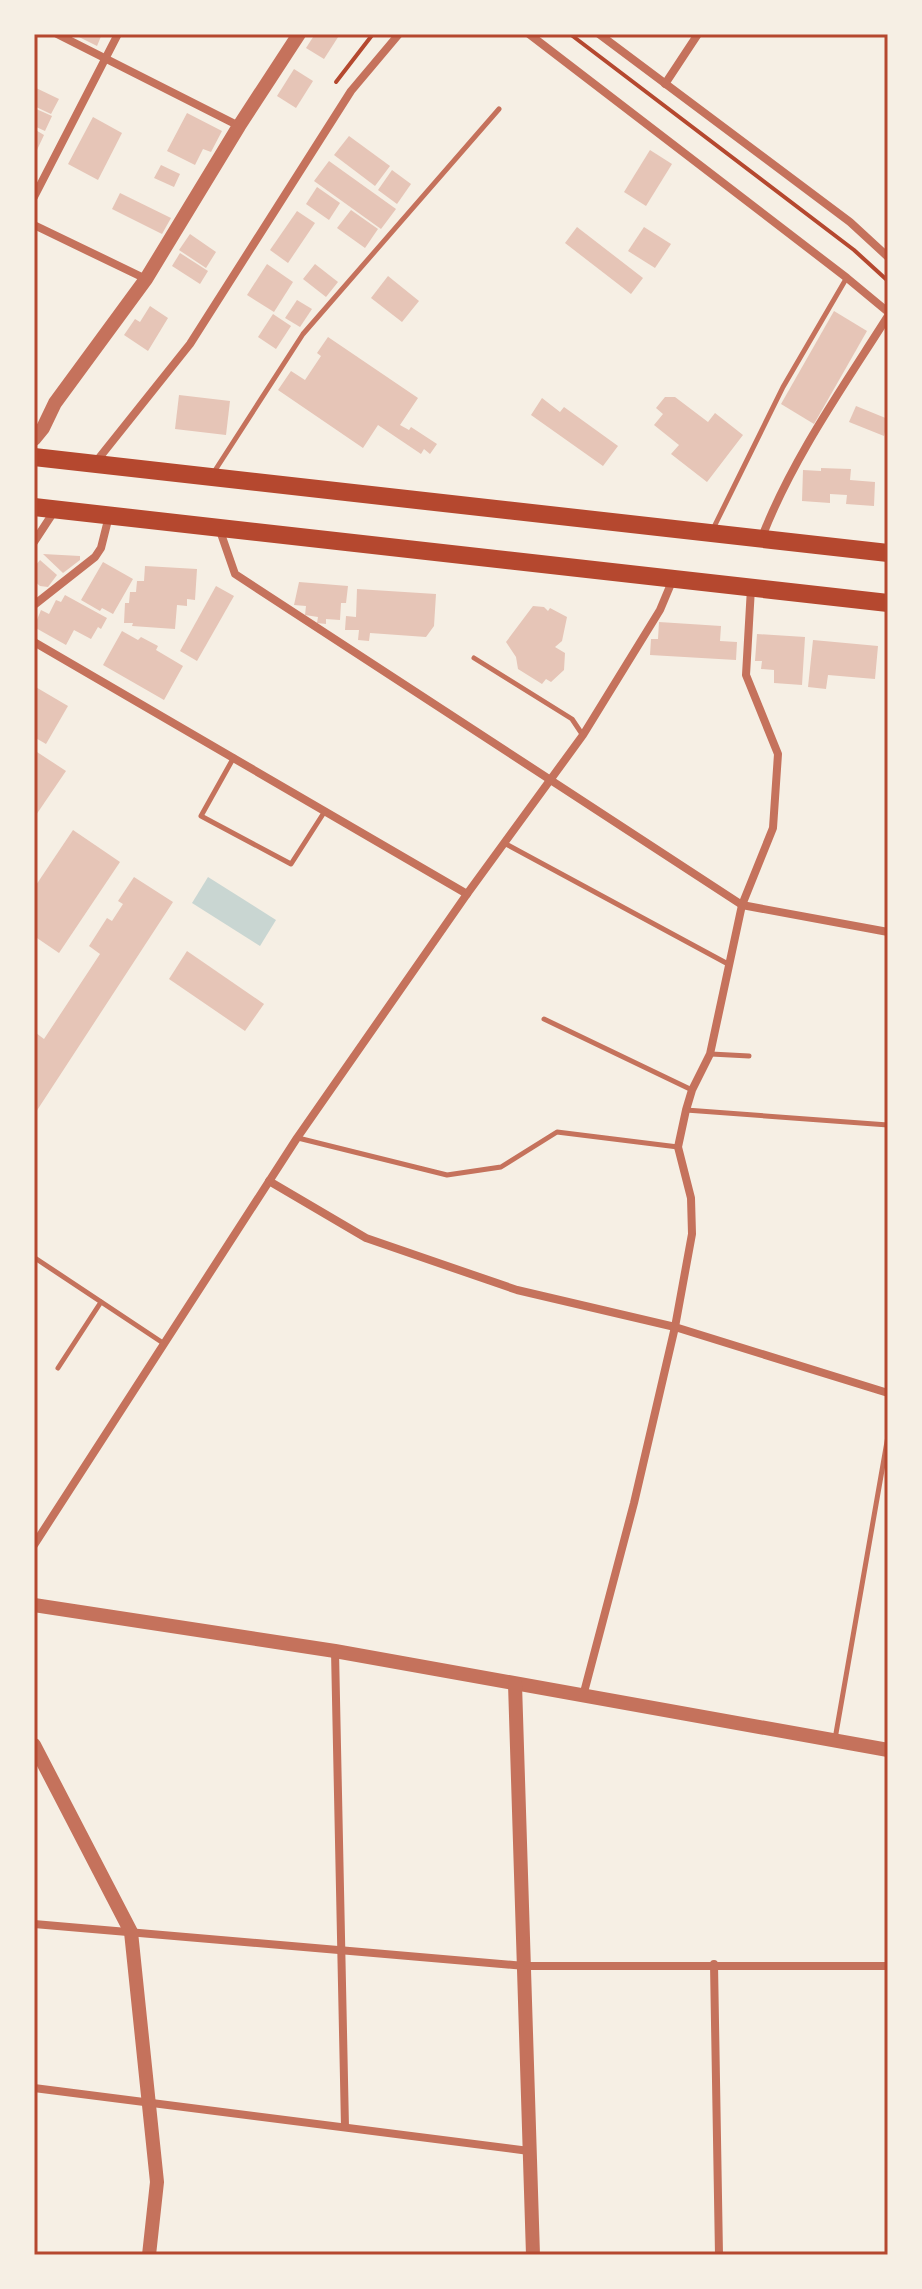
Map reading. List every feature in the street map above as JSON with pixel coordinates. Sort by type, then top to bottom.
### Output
[{"type":"main road","points":[[34,457],[888,553]]},
{"type":"main road","points":[[34,507],[888,603]]},
{"type":"street","points":[[57,34],[239,126]]},
{"type":"street","points":[[34,197],[118,34]]},
{"type":"street","points":[[34,439],[55,403],[146,279],[299,34]]},
{"type":"street","points":[[95,463],[190,344],[351,91],[399,34]]},
{"type":"street","points":[[529,34],[847,278],[888,314],[773,508],[761,539]]},
{"type":"street","points":[[599,34],[850,222],[888,257]]},
{"type":"street","points":[[665,84],[698,34]]},
{"type":"street","points":[[34,225],[146,279]]},
{"type":"street","points":[[34,542],[55,510]]},
{"type":"street","points":[[34,605],[95,557],[101,548],[109,516]]},
{"type":"street","points":[[219,528],[235,574],[742,905],[888,932]]},
{"type":"street","points":[[34,1545],[297,1138],[467,894],[583,735],[660,610],[673,578]]},
{"type":"street","points":[[583,1696],[634,1503],[675,1327],[692,1234],[691,1198],[678,1147],[686,1110],[710,1054],[742,905],[773,828],[778,754],[746,675],[751,588]]},
{"type":"street","points":[[34,642],[467,894]]},
{"type":"street","points":[[269,1181],[366,1238],[517,1290],[675,1327],[888,1393]]},
{"type":"street","points":[[34,1605],[335,1651],[888,1750]]},
{"type":"street","points":[[335,1651],[345,2127]]},
{"type":"street","points":[[515,1684],[533,2255]]},
{"type":"street","points":[[34,1745],[131,1932],[157,2182],[149,2255]]},
{"type":"street","points":[[34,1924],[525,1966],[888,1966]]},
{"type":"street","points":[[714,1964],[719,2255]]},
{"type":"street","points":[[34,2088],[529,2151]]},
{"type":"lane","points":[[212,476],[303,334],[499,109]]},
{"type":"lane","points":[[711,533],[783,387],[847,278]]},
{"type":"lane","points":[[474,658],[572,719],[583,735]]},
{"type":"lane","points":[[234,757],[201,816],[291,864],[326,810]]},
{"type":"lane","points":[[504,843],[728,964]]},
{"type":"lane","points":[[544,1019],[692,1090]]},
{"type":"lane","points":[[710,1054],[749,1056]]},
{"type":"lane","points":[[686,1110],[888,1125]]},
{"type":"lane","points":[[297,1138],[447,1175],[501,1167],[557,1132],[678,1147]]},
{"type":"lane","points":[[35,1258],[164,1343]]},
{"type":"lane","points":[[58,1368],[101,1302]]},
{"type":"lane","points":[[835,1741],[888,1436]]},
{"type":"path","points":[[570,34],[854,250],[888,281]]},
{"type":"shaded area","points":[[208,877],[276,920],[260,946],[192,903]]},
{"type":"building","points":[[73,34],[102,34],[97,46]]},
{"type":"building","points":[[315,34],[340,34],[324,59],[306,48]]},
{"type":"building","points":[[294,69],[313,81],[296,108],[277,96]]},
{"type":"building","points":[[34,87],[59,99],[51,114],[34,106]]},
{"type":"building","points":[[34,108],[52,116],[45,131],[34,126]]},
{"type":"building","points":[[187,113],[222,131],[211,152],[203,149],[195,165],[167,151]]},
{"type":"building","points":[[93,117],[122,133],[98,180],[68,164]]},
{"type":"building","points":[[34,129],[44,135],[37,150],[34,149]]},
{"type":"building","points":[[349,136],[390,166],[375,186],[334,155]]},
{"type":"building","points":[[650,150],[672,164],[646,206],[624,192]]},
{"type":"building","points":[[329,161],[396,209],[381,229],[314,181]]},
{"type":"building","points":[[161,165],[180,174],[174,187],[154,178]]},
{"type":"building","points":[[392,170],[411,184],[397,204],[378,190]]},
{"type":"building","points":[[317,187],[340,203],[329,220],[306,204]]},
{"type":"building","points":[[120,193],[171,218],[162,234],[112,209]]},
{"type":"building","points":[[351,210],[378,229],[365,248],[337,228]]},
{"type":"building","points":[[297,211],[315,223],[288,263],[270,250]]},
{"type":"building","points":[[577,227],[643,278],[631,294],[565,243]]},
{"type":"building","points":[[644,227],[671,244],[655,268],[628,251]]},
{"type":"building","points":[[190,234],[216,252],[206,268],[179,250]]},
{"type":"building","points":[[180,253],[208,271],[200,284],[172,266]]},
{"type":"building","points":[[267,264],[293,282],[274,312],[247,295]]},
{"type":"building","points":[[315,264],[338,282],[326,297],[303,279]]},
{"type":"building","points":[[388,276],[419,301],[402,322],[371,298]]},
{"type":"building","points":[[297,300],[312,309],[300,327],[285,318]]},
{"type":"building","points":[[150,306],[168,318],[148,351],[124,335],[135,319],[140,322]]},
{"type":"building","points":[[834,311],[867,331],[814,424],[781,404]]},
{"type":"building","points":[[273,314],[291,326],[276,349],[258,337]]},
{"type":"building","points":[[328,337],[418,398],[400,425],[409,430],[411,427],[437,444],[430,454],[424,449],[421,454],[378,425],[363,448],[278,390],[291,371],[305,380],[321,356],[317,353]]},
{"type":"building","points":[[179,395],[230,401],[226,435],[175,429]]},
{"type":"building","points":[[665,397],[675,397],[708,422],[715,413],[743,435],[707,482],[671,454],[679,445],[654,425],[663,414],[656,408]]},
{"type":"building","points":[[542,398],[560,412],[564,407],[618,446],[603,466],[531,415]]},
{"type":"building","points":[[856,406],[888,419],[884,436],[849,422]]},
{"type":"building","points":[[821,468],[851,469],[850,480],[875,482],[874,506],[846,504],[847,495],[830,494],[830,503],[802,501],[803,470],[821,471]]},
{"type":"building","points":[[43,554],[80,556],[80,560],[63,573]]},
{"type":"building","points":[[40,560],[57,575],[48,587],[34,581],[34,567]]},
{"type":"building","points":[[103,562],[133,579],[113,614],[102,608],[100,611],[81,600]]},
{"type":"building","points":[[145,566],[197,569],[195,600],[187,599],[187,606],[177,605],[175,629],[124,623],[125,603],[129,603],[130,592],[136,592],[137,581],[144,581]]},
{"type":"building","points":[[299,582],[348,586],[346,603],[341,603],[340,620],[326,619],[326,624],[317,623],[318,617],[305,615],[306,606],[294,605]]},
{"type":"building","points":[[216,586],[234,596],[197,661],[180,651]]},
{"type":"building","points":[[357,589],[436,594],[434,626],[426,637],[370,633],[369,641],[358,640],[359,630],[345,630],[346,616],[356,617]]},
{"type":"building","points":[[65,595],[107,618],[91,639],[74,630],[66,645],[34,627],[41,610],[49,614],[56,600],[61,602]]},
{"type":"building","points":[[533,606],[544,607],[548,611],[550,608],[567,617],[562,641],[555,647],[565,653],[564,670],[551,682],[546,679],[542,684],[518,669],[516,657],[506,642]]},
{"type":"building","points":[[659,622],[721,626],[720,641],[737,642],[736,660],[650,655],[651,639],[658,639]]},
{"type":"building","points":[[122,631],[158,646],[156,650],[183,666],[164,700],[103,665]]},
{"type":"building","points":[[757,634],[805,637],[802,685],[774,683],[774,670],[761,669],[762,661],[755,661]]},
{"type":"building","points":[[813,640],[878,646],[875,679],[828,675],[826,689],[808,687]]},
{"type":"building","points":[[34,686],[68,706],[46,744],[34,737]]},
{"type":"building","points":[[37,752],[66,771],[34,818],[34,757]]},
{"type":"building","points":[[73,830],[120,862],[59,953],[34,936],[34,888]]},
{"type":"building","points":[[134,877],[173,902],[34,1115],[34,1036],[36,1033],[44,1039],[100,954],[89,946],[107,918],[112,921],[123,904],[118,901]]},
{"type":"building","points":[[187,951],[264,1004],[245,1031],[169,979]]}]
